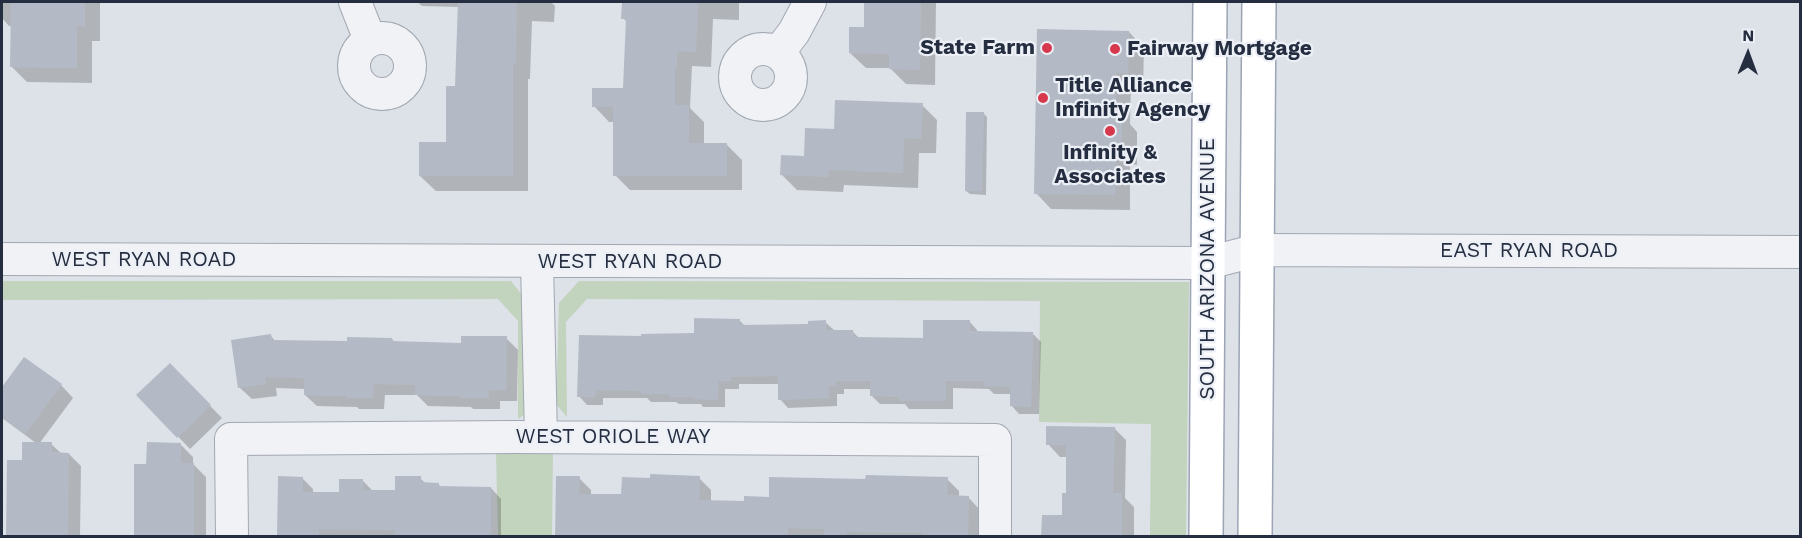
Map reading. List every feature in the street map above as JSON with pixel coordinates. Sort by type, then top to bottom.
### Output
[{"type":"main road","name":"SOUTH ARIZONA AVENUE","points":[[1206,537],[1210,2]]},
{"type":"main road","points":[[1255,537],[1259,2]]},
{"type":"street","points":[[355,2],[370,40]]},
{"type":"street","points":[[778,53],[794,32],[810,2]]},
{"type":"street","name":"WEST RYAN ROAD","points":[[2,260],[1208,263],[1258,250]]},
{"type":"street","name":"EAST RYAN ROAD","points":[[1258,250],[1800,252]]},
{"type":"street","points":[[537,262],[541,437]]},
{"type":"street","name":"WEST ORIOLE WAY","points":[[232,537],[231,439],[541,437],[995,440],[995,537]]},
{"type":"green space","points":[[2,281],[511,281],[526,300],[525,414],[518,419],[518,321],[498,299],[2,300]]},
{"type":"green space","points":[[579,281],[1189,282],[1186,536],[1150,536],[1151,424],[1039,422],[1040,301],[587,299],[566,322],[567,417],[556,404],[559,303]]},
{"type":"green space","points":[[496,452],[553,452],[552,536],[498,536]]},
{"type":"building","points":[[11,2],[85,2],[85,27],[77,26],[77,68],[10,67]]},
{"type":"building","points":[[458,2],[517,2],[516,64],[513,64],[513,176],[419,176],[419,142],[446,142],[446,86],[455,86]]},
{"type":"building","points":[[622,2],[698,2],[696,52],[677,51],[675,105],[689,105],[689,143],[727,143],[727,176],[613,176],[613,107],[592,107],[592,88],[623,88],[626,19],[621,19]]},
{"type":"building","points":[[864,2],[921,2],[920,70],[889,69],[889,54],[849,53],[849,27],[864,27]]},
{"type":"building","points":[[1037,29],[1129,31],[1128,73],[1116,73],[1115,114],[1122,115],[1122,150],[1116,150],[1115,195],[1034,194]]},
{"type":"building","points":[[835,100],[923,103],[921,139],[904,138],[903,173],[829,170],[828,177],[780,175],[781,155],[804,156],[805,128],[834,129]]},
{"type":"building","points":[[966,112],[984,112],[982,191],[965,191]]},
{"type":"building","points":[[694,318],[740,319],[740,325],[808,324],[808,321],[826,320],[826,330],[853,330],[854,337],[923,338],[923,320],[970,320],[970,331],[1033,332],[1031,407],[1010,406],[1010,387],[984,386],[984,381],[946,381],[946,401],[899,401],[899,397],[870,396],[870,381],[836,381],[836,386],[829,386],[829,398],[778,400],[778,376],[731,377],[731,381],[718,381],[718,400],[669,397],[669,394],[641,394],[641,391],[596,390],[595,397],[577,397],[579,335],[641,336],[641,334],[694,333]]},
{"type":"building","points":[[271,334],[272,340],[347,341],[347,337],[461,343],[461,336],[507,336],[506,390],[489,390],[489,398],[460,398],[460,396],[415,395],[415,385],[374,384],[373,398],[346,398],[346,396],[304,395],[304,378],[265,377],[266,384],[238,388],[231,340]]},
{"type":"building","points":[[24,357],[62,384],[25,434],[2,417],[2,387]]},
{"type":"building","points":[[170,363],[211,405],[177,438],[136,395]]},
{"type":"building","points":[[1046,426],[1115,427],[1113,493],[1122,493],[1122,537],[1041,537],[1042,515],[1062,515],[1062,493],[1066,493],[1066,445],[1046,445]]},
{"type":"building","points":[[22,442],[52,442],[52,452],[69,453],[68,537],[6,537],[7,460],[22,460]]},
{"type":"building","points":[[147,442],[181,443],[181,463],[194,463],[194,537],[134,537],[134,464],[146,464]]},
{"type":"building","points":[[650,474],[700,476],[699,500],[744,501],[744,496],[769,497],[769,477],[865,479],[866,475],[948,477],[947,495],[969,496],[968,537],[922,537],[922,533],[847,532],[847,537],[824,537],[824,529],[788,528],[788,537],[599,535],[599,537],[555,537],[556,476],[580,476],[579,494],[621,494],[622,477],[650,478]]},
{"type":"building","points":[[278,476],[303,477],[303,492],[339,492],[339,479],[363,479],[363,490],[395,490],[395,476],[421,476],[421,482],[439,483],[439,486],[491,487],[491,536],[394,537],[395,530],[319,529],[319,537],[277,537]]},
{"type":"place","name":"State Farm","points":[[1047,48]]},
{"type":"place","name":"Fairway Mortgage","points":[[1115,49]]},
{"type":"place","name":"Title Alliance Infinity Agency","points":[[1043,98]]},
{"type":"place","name":"Infinity & Associates","points":[[1110,131]]}]
